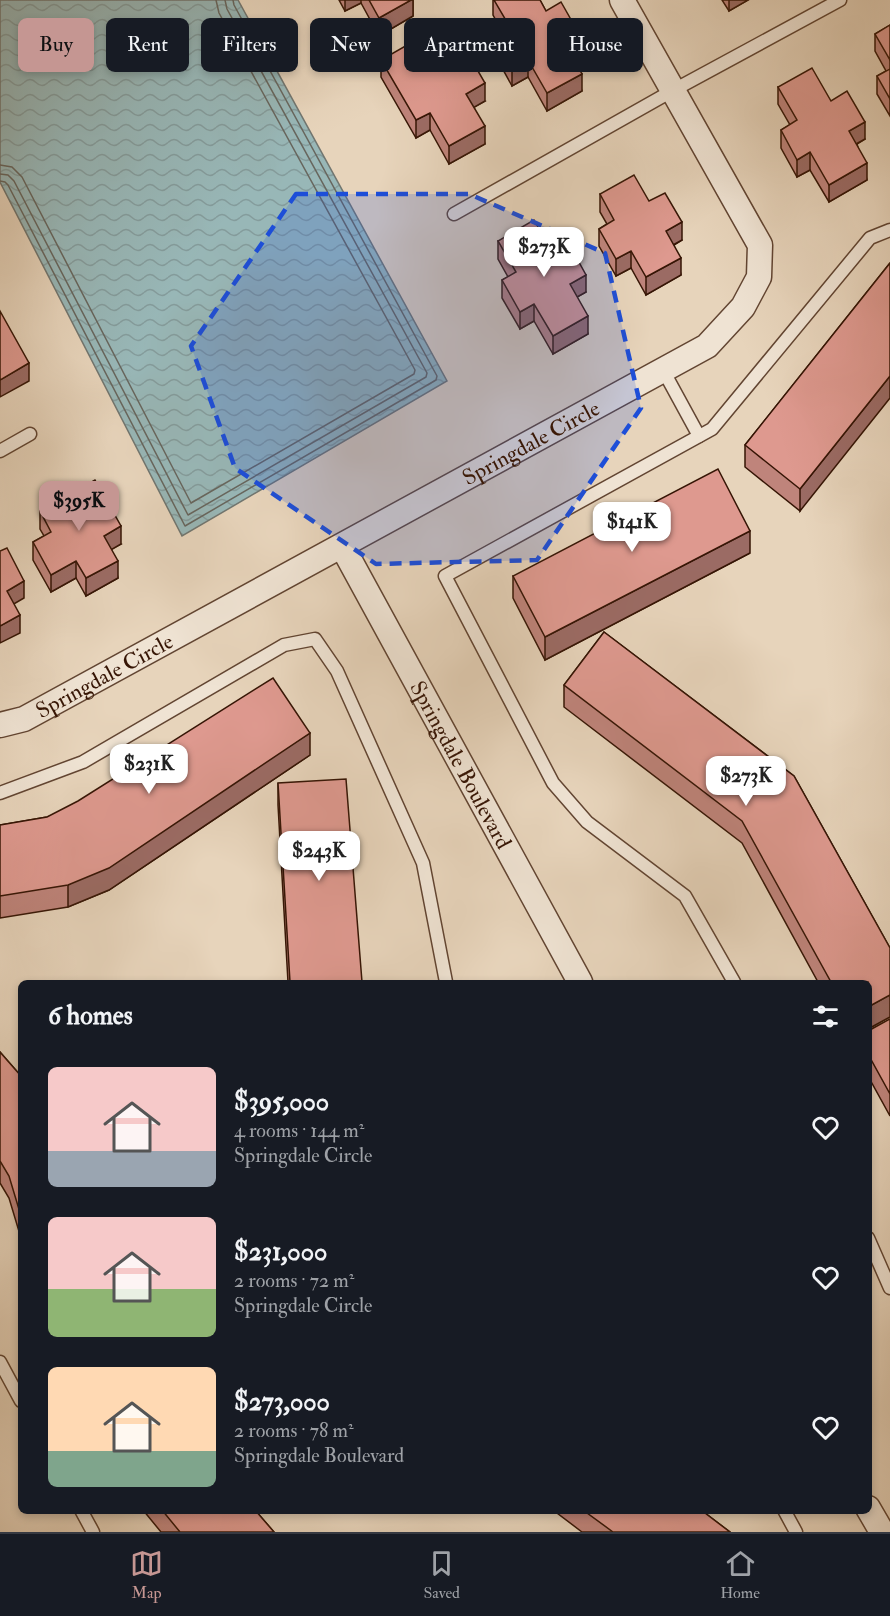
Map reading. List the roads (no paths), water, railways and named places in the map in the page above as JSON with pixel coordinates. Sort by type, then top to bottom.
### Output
[{"type":"street","name":"Springdale Circle","points":[[0,725],[24,719],[707,346],[742,307],[759,277],[760,245],[622,0]]},
{"type":"street","name":"Springdale Boulevard","points":[[342,546],[578,980]]},
{"type":"street","points":[[872,1514],[882,1532]]},
{"type":"lane","points":[[454,214],[672,91],[840,0]]},
{"type":"lane","points":[[733,980],[685,896],[587,822],[553,783],[445,576],[712,429],[870,238],[890,230]]},
{"type":"lane","points":[[663,370],[699,436]]},
{"type":"lane","points":[[0,451],[30,434]]},
{"type":"lane","points":[[0,793],[82,762],[284,645],[315,639],[337,671],[423,863],[446,980]]},
{"type":"lane","points":[[872,1247],[890,1288]]},
{"type":"lane","points":[[0,1362],[18,1395]]},
{"type":"lane","points":[[83,1514],[93,1532]]},
{"type":"lane","points":[[785,1514],[796,1532]]},
{"type":"water","points":[[0,0],[238,0],[248,18],[201,18],[201,72],[277,72],[447,381],[182,536],[0,182]]}]
